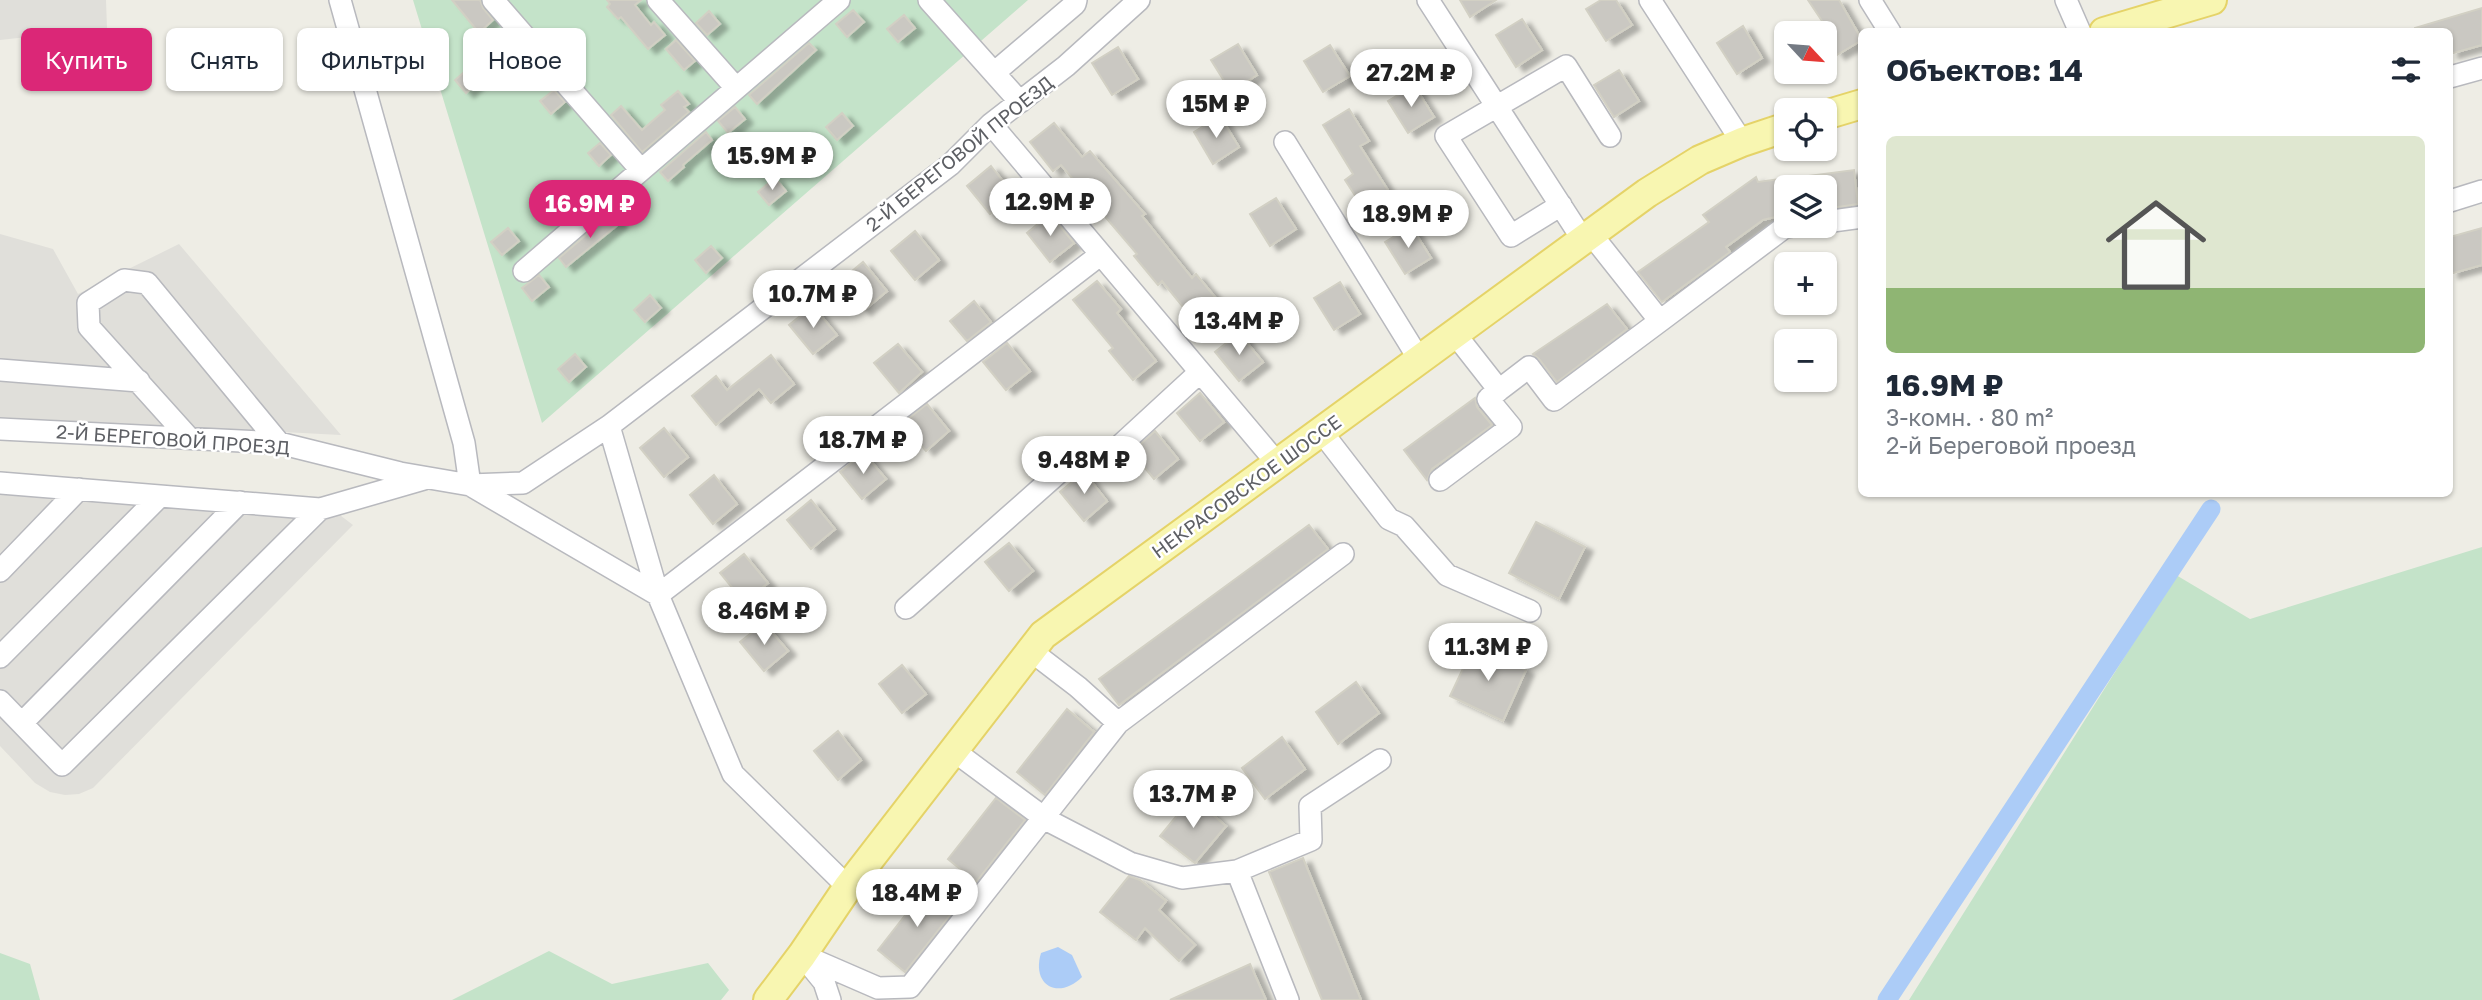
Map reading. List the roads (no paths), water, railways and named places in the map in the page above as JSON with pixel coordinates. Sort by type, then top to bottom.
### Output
[{"type":"main road","points":[[2134,27],[2212,0]]},
{"type":"main road","points":[[1837,111],[1858,105]]},
{"type":"main road","name":"НЕКРАСОВСКОЕ ШОССЕ","points":[[768,1000],[848,887],[1043,635],[1647,193],[1690,167],[1742,142],[1774,131]]},
{"type":"street","points":[[340,0],[464,443],[470,485],[658,595]]},
{"type":"street","points":[[493,0],[641,170]]},
{"type":"street","points":[[657,0],[736,88]]},
{"type":"street","points":[[524,271],[839,0]]},
{"type":"street","points":[[929,0],[1020,102]]},
{"type":"street","points":[[994,73],[1075,4],[1076,0]]},
{"type":"street","name":"2-Й БЕРЕГОВОЙ ПРОЕЗД","points":[[0,429],[279,443],[400,472],[470,485],[523,483],[609,426],[950,165],[991,124],[1066,66],[1139,0]]},
{"type":"street","points":[[1428,0],[1561,205],[1660,321]]},
{"type":"street","points":[[1650,0],[1742,142]]},
{"type":"street","points":[[1870,0],[1888,28]]},
{"type":"street","points":[[2066,0],[2078,28]]},
{"type":"street","points":[[1561,205],[1511,236],[1446,136],[1566,66],[1610,136]]},
{"type":"street","points":[[2453,76],[2482,68]]},
{"type":"street","points":[[991,124],[1277,463]]},
{"type":"street","points":[[1285,142],[1419,359]]},
{"type":"street","points":[[2453,200],[2482,191]]},
{"type":"street","points":[[1837,220],[1858,218]]},
{"type":"street","points":[[1440,480],[1511,427],[1488,399],[1529,367],[1554,400],[1774,235]]},
{"type":"street","points":[[658,595],[1100,255]]},
{"type":"street","points":[[189,438],[89,327],[88,303],[124,280],[147,283],[279,443]]},
{"type":"street","points":[[1455,334],[1499,390]]},
{"type":"street","points":[[0,370],[139,381]]},
{"type":"street","points":[[906,608],[1074,459],[1112,453],[1200,372]]},
{"type":"street","points":[[609,426],[658,595],[733,774],[848,887]]},
{"type":"street","points":[[1321,431],[1389,519],[1404,526],[1447,575],[1530,611]]},
{"type":"street","points":[[0,483],[320,509],[429,477]]},
{"type":"street","points":[[0,571],[79,489]]},
{"type":"street","points":[[0,657],[160,496]]},
{"type":"street","points":[[22,723],[240,502]]},
{"type":"street","points":[[0,701],[62,765],[320,509]]},
{"type":"street","points":[[802,955],[878,988],[909,987],[1118,723],[1343,554]]},
{"type":"street","points":[[1031,651],[1078,687],[1118,723]]},
{"type":"street","points":[[954,751],[1043,817],[1130,863],[1182,878],[1237,871],[1311,840],[1310,806],[1380,760]]},
{"type":"street","points":[[1237,871],[1288,1000]]},
{"type":"street","points":[[802,955],[824,982],[830,1000]]},
{"type":"water","points":[[1058,947],[1072,955],[1082,977],[1064,988],[1049,986],[1040,974],[1041,953]]},
{"type":"waterway","points":[[1887,1000],[2211,509]]}]
